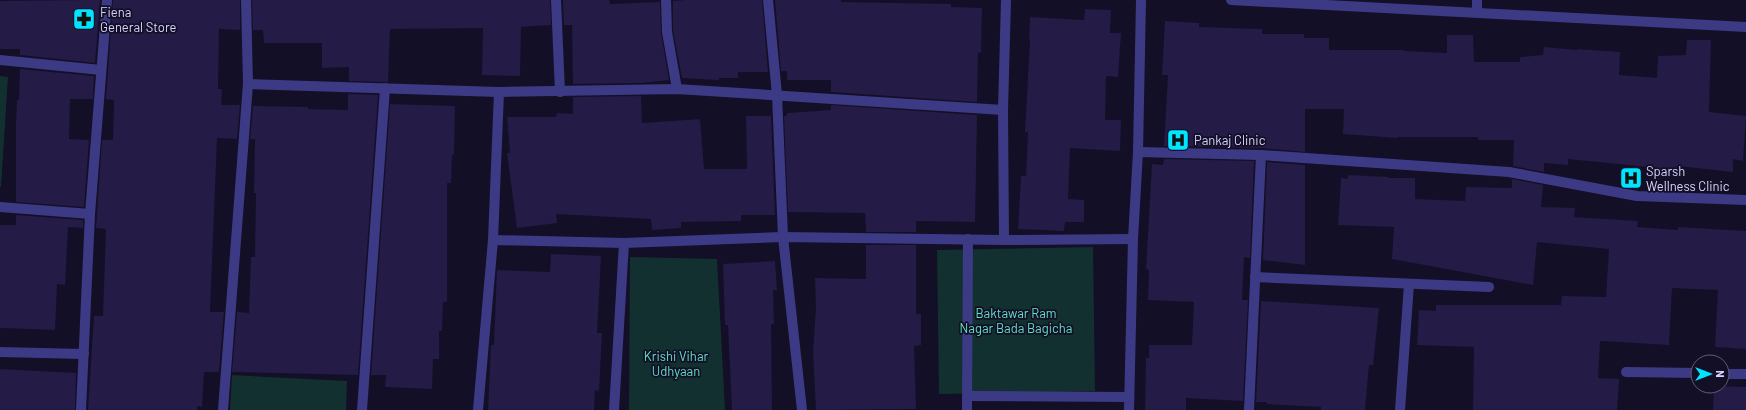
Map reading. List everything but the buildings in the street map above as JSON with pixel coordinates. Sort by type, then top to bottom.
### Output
[{"type":"street","points":[[81,410],[90,214],[107,0]]},
{"type":"street","points":[[223,410],[248,84],[246,0]]},
{"type":"street","points":[[556,0],[560,92]]},
{"type":"street","points":[[666,0],[667,32],[677,90]]},
{"type":"street","points":[[768,0],[777,95],[783,237],[802,410]]},
{"type":"street","points":[[1004,240],[1003,110],[1006,0]]},
{"type":"street","points":[[1129,410],[1133,239],[1138,152],[1141,0]]},
{"type":"street","points":[[1231,0],[1280,1],[1746,27]]},
{"type":"street","points":[[1477,0],[1477,12]]},
{"type":"street","points":[[0,60],[101,70]]},
{"type":"street","points":[[248,84],[499,92],[677,90],[1003,110]]},
{"type":"street","points":[[362,410],[385,88]]},
{"type":"street","points":[[478,410],[493,240],[499,92]]},
{"type":"street","points":[[1138,152],[1261,155],[1509,172],[1637,196],[1746,200]]},
{"type":"street","points":[[1249,410],[1261,155]]},
{"type":"street","points":[[0,207],[90,214]]},
{"type":"street","points":[[493,240],[624,243],[783,237],[1004,240],[1133,239]]},
{"type":"street","points":[[967,410],[968,239]]},
{"type":"street","points":[[614,410],[624,243]]},
{"type":"street","points":[[1255,277],[1489,287]]},
{"type":"street","points":[[1400,410],[1409,284]]},
{"type":"street","points":[[0,352],[84,354]]},
{"type":"street","points":[[1626,372],[1690,373]]},
{"type":"street","points":[[1730,374],[1746,374]]},
{"type":"street","points":[[967,396],[1129,397]]},
{"type":"green space","points":[[0,76],[8,77],[1,187],[0,187]]},
{"type":"green space","name":"Baktawar Ram Nagar Bada Bagicha","points":[[1093,247],[1095,391],[939,394],[937,250]]},
{"type":"green space","name":"Krishi Vihar Udhyaan","points":[[630,257],[717,259],[725,410],[629,410]]},
{"type":"green space","points":[[232,375],[347,381],[346,410],[230,410]]},
{"type":"place","name":"Fiena General Store","points":[[84,19]]},
{"type":"place","name":"Pankaj Clinic","points":[[1178,140]]},
{"type":"place","name":"Sparsh Wellness Clinic","points":[[1631,178]]}]
